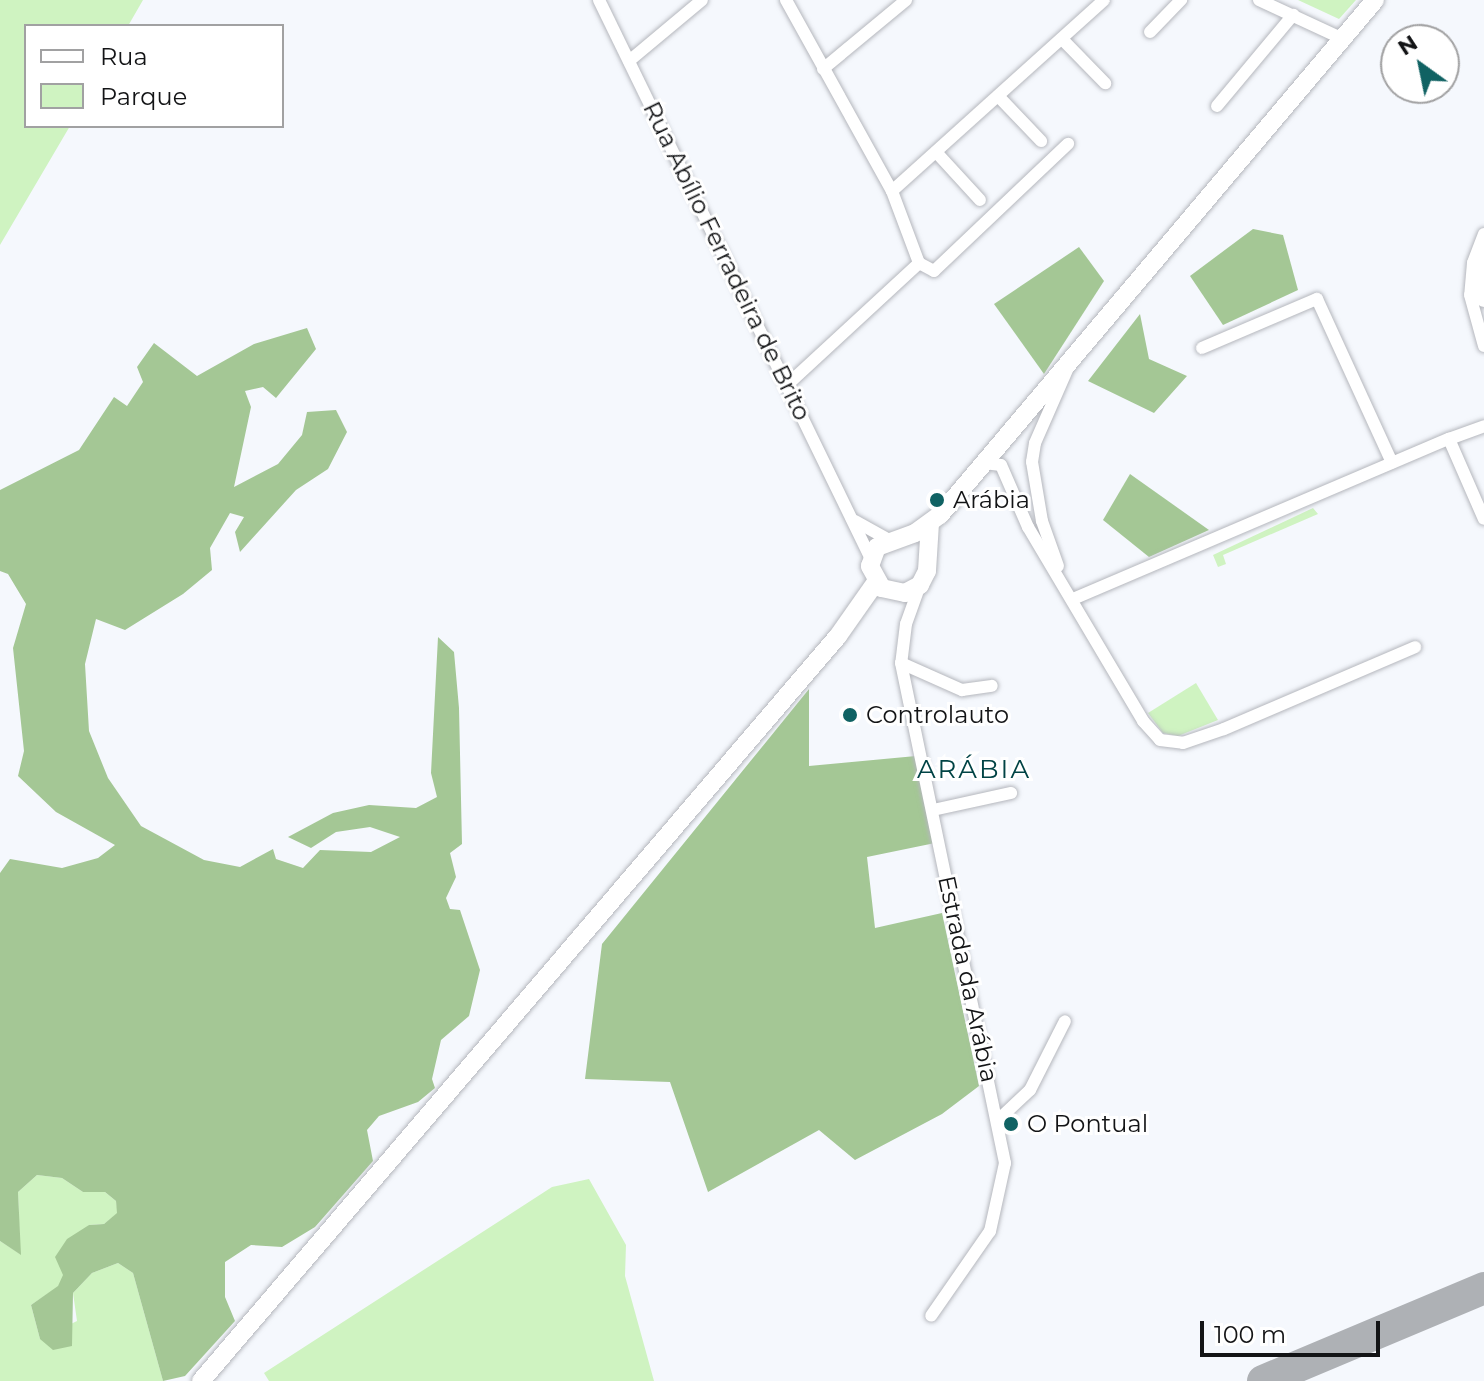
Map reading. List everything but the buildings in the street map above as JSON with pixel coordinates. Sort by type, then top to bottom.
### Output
[{"type":"street","name":"Rua Abílio Ferradeira de Brito","points":[[599,0],[871,559]]},
{"type":"street","points":[[629,61],[702,0]]},
{"type":"street","points":[[786,0],[892,191],[919,263],[934,271],[1068,144]]},
{"type":"street","points":[[823,69],[906,0]]},
{"type":"street","points":[[892,191],[1104,0]]},
{"type":"street","points":[[1150,32],[1181,0]]},
{"type":"street","points":[[1259,0],[1345,40]]},
{"type":"street","points":[[906,624],[871,559],[893,538],[930,523],[1070,364],[1345,40],[1375,0]]},
{"type":"street","points":[[1217,106],[1293,15]]},
{"type":"street","points":[[1062,39],[1105,83]]},
{"type":"street","points":[[999,97],[1041,141]]},
{"type":"street","points":[[936,152],[980,200]]},
{"type":"street","points":[[1484,234],[1470,279],[1484,329]]},
{"type":"street","points":[[1484,246],[1480,306],[1484,346]]},
{"type":"street","points":[[787,385],[919,263]]},
{"type":"street","points":[[1202,348],[1317,299],[1392,463]]},
{"type":"street","points":[[1064,584],[1042,521],[1032,462],[1070,364]]},
{"type":"street","points":[[1073,599],[1483,426]]},
{"type":"street","points":[[1449,439],[1484,519]]},
{"type":"street","points":[[984,463],[1001,465],[1028,527],[1143,721],[1170,743],[1224,729],[1415,647]]},
{"type":"street","points":[[855,521],[893,538],[913,540],[926,555]]},
{"type":"street","points":[[906,624],[927,571],[930,523]]},
{"type":"street","points":[[201,1381],[838,636],[887,589],[920,585]]},
{"type":"street","name":"Estrada da Arábia","points":[[906,624],[901,663],[998,1120],[1004,1183],[990,1231],[931,1316]]},
{"type":"street","points":[[901,663],[962,690],[992,686]]},
{"type":"street","points":[[933,810],[1011,793]]},
{"type":"street","points":[[998,1120],[1030,1090],[1065,1021]]},
{"type":"green space","points":[[0,0],[143,0],[129,24],[24,24],[24,128],[69,128],[0,245]]},
{"type":"green space","points":[[1298,0],[1356,0],[1339,19]]},
{"type":"green space","points":[[1253,229],[1283,235],[1298,290],[1223,325],[1190,276]]},
{"type":"green space","points":[[1079,247],[1104,281],[1044,374],[994,304]]},
{"type":"green space","points":[[1140,314],[1149,359],[1187,376],[1154,413],[1088,381]]},
{"type":"green space","points":[[307,328],[316,349],[276,398],[263,387],[245,391],[251,407],[234,487],[278,464],[302,435],[307,412],[336,410],[347,432],[328,469],[296,490],[240,552],[235,532],[244,517],[230,513],[210,548],[212,570],[183,594],[125,630],[96,619],[85,664],[89,731],[108,778],[141,826],[204,860],[240,867],[273,849],[276,859],[303,868],[320,850],[371,852],[400,837],[370,827],[336,832],[311,848],[288,837],[333,813],[369,805],[416,808],[437,797],[431,773],[438,637],[454,652],[459,708],[462,844],[450,853],[456,877],[446,898],[450,909],[460,910],[480,970],[469,1016],[441,1040],[432,1079],[435,1088],[418,1102],[379,1116],[367,1130],[373,1161],[315,1227],[282,1247],[251,1245],[225,1262],[225,1297],[235,1321],[185,1376],[163,1381],[133,1273],[118,1263],[92,1273],[73,1293],[72,1346],[53,1350],[40,1339],[31,1305],[58,1286],[63,1275],[55,1257],[67,1239],[89,1225],[104,1224],[117,1213],[116,1201],[105,1192],[83,1192],[62,1178],[37,1175],[18,1192],[21,1255],[0,1241],[0,873],[10,859],[62,868],[98,858],[115,845],[56,812],[18,776],[24,751],[13,648],[26,604],[8,574],[0,571],[0,490],[79,450],[114,397],[127,406],[143,382],[137,367],[154,343],[197,376],[254,344]]},
{"type":"green space","points":[[1130,474],[1209,530],[1149,557],[1103,520]]},
{"type":"green space","points":[[1313,508],[1318,514],[1223,555],[1226,564],[1218,567],[1213,555]]},
{"type":"green space","points":[[1196,683],[1218,720],[1178,736],[1163,733],[1148,713]]},
{"type":"green space","points":[[809,689],[809,766],[916,756],[935,843],[867,857],[875,928],[942,913],[979,1086],[942,1114],[855,1160],[819,1130],[708,1192],[670,1082],[585,1079],[602,944]]},
{"type":"green space","points":[[37,1175],[62,1178],[83,1192],[105,1192],[116,1201],[118,1213],[104,1224],[89,1225],[58,1287],[31,1305],[40,1339],[77,1321],[73,1293],[92,1273],[118,1263],[133,1273],[163,1381],[0,1381],[0,1241],[20,1254],[18,1192]]},
{"type":"green space","points":[[589,1179],[626,1245],[625,1276],[654,1381],[269,1381],[264,1373],[552,1187]]},
{"type":"taxiway","points":[[1263,1381],[1484,1288]]},
{"type":"place","name":"Arábia","points":[[937,500]]},
{"type":"place","name":"Controlauto","points":[[850,715]]},
{"type":"place","name":"O Pontual","points":[[1011,1124]]},
{"type":"district","name":"ARÁBIA","points":[[974,770]]}]
